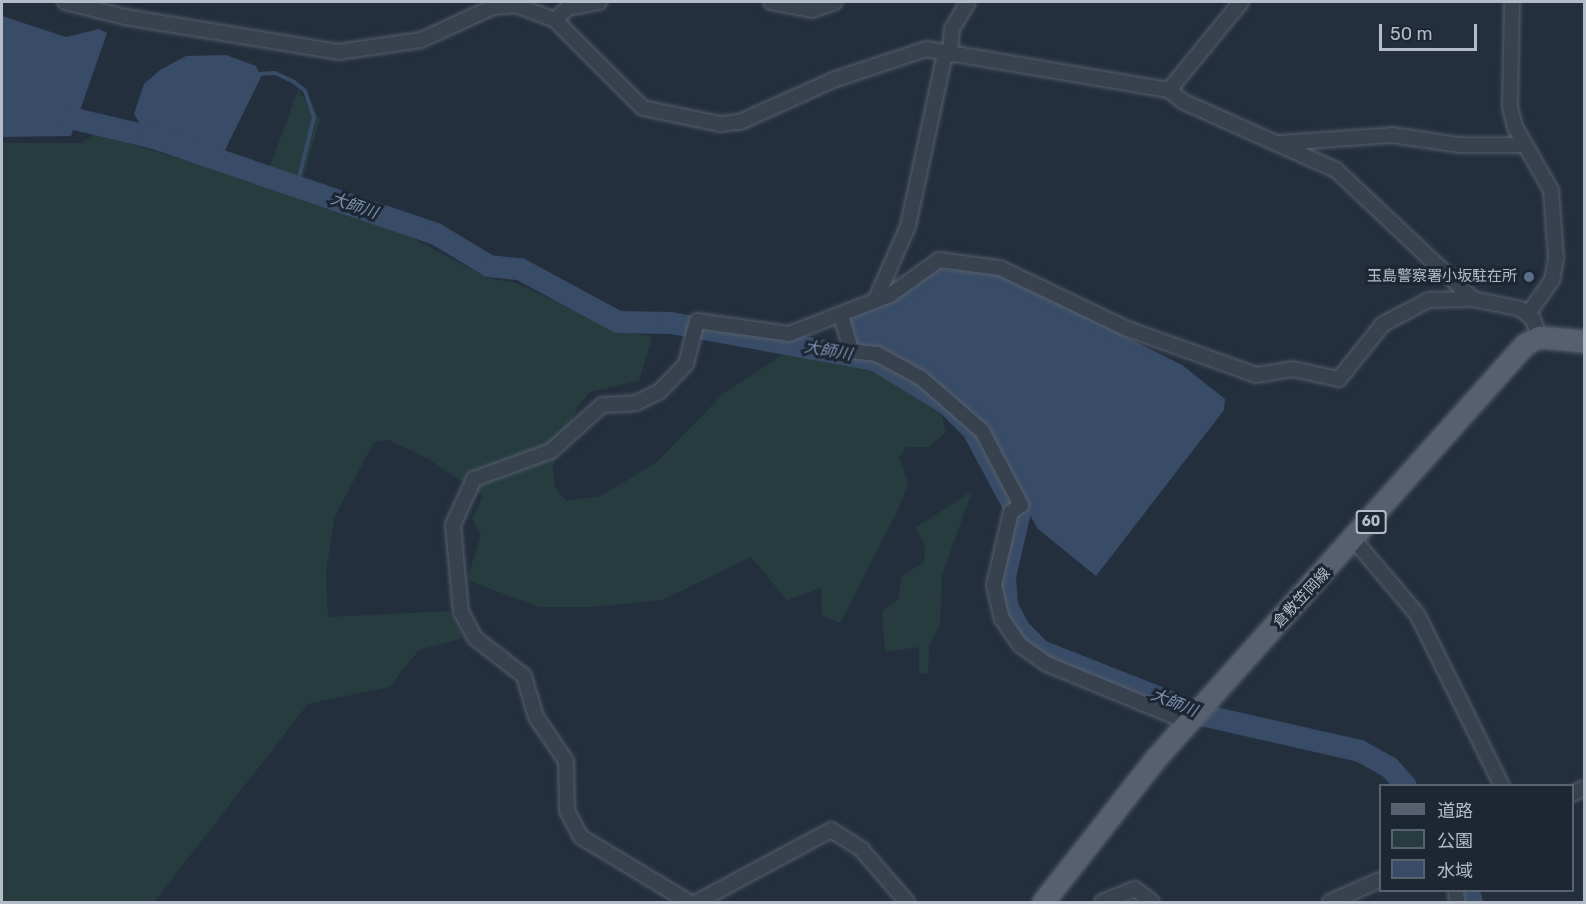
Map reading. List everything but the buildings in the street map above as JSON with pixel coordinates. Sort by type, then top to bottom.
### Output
[{"type":"main road","points":[[1539,337],[1584,341]]},
{"type":"main road","name":"倉敷笠岡線","points":[[1043,903],[1194,716],[1354,541],[1525,344],[1539,337]]},
{"type":"street","points":[[65,2],[125,17],[338,52],[421,40],[493,7],[534,9],[555,20],[630,100],[655,113],[720,124],[740,122],[902,55],[926,50],[1169,90],[1182,101],[1276,144],[1354,184],[1473,298]]},
{"type":"street","points":[[555,20],[568,8],[599,2]]},
{"type":"street","points":[[771,2],[812,10],[835,2]]},
{"type":"street","points":[[876,299],[908,226],[952,29],[968,2]]},
{"type":"street","points":[[1169,90],[1241,2]]},
{"type":"street","points":[[1512,2],[1510,107],[1525,145],[1551,190],[1556,258],[1552,280],[1528,314]]},
{"type":"street","points":[[1276,144],[1392,135],[1460,145],[1525,145]]},
{"type":"street","points":[[689,903],[599,850],[571,824],[566,761],[536,717],[524,676],[475,638],[461,612],[452,557],[453,525],[474,479],[551,451],[583,416],[602,405],[636,403],[659,392],[686,364],[696,327],[772,335],[841,315],[876,299],[939,260],[1000,268],[1125,328],[1256,375],[1292,369],[1339,380],[1383,324],[1429,300],[1473,298],[1528,314],[1539,337]]},
{"type":"street","points":[[841,315],[852,351],[877,354],[921,378],[975,422],[1016,508],[994,585],[1002,619],[1020,645],[1047,664],[1194,716]]},
{"type":"street","points":[[1354,541],[1398,585],[1417,614],[1501,784]]},
{"type":"street","points":[[697,903],[831,830],[861,849],[908,903]]},
{"type":"street","points":[[1330,903],[1379,880]]},
{"type":"street","points":[[1102,903],[1135,889],[1152,903]]},
{"type":"green space","points":[[298,90],[320,119],[299,193],[399,231],[488,278],[516,283],[617,330],[652,337],[639,381],[590,392],[578,406],[553,466],[555,488],[567,501],[601,496],[657,462],[723,394],[787,352],[871,366],[939,405],[946,432],[929,447],[907,447],[899,457],[908,483],[898,510],[840,623],[822,615],[821,588],[787,600],[751,557],[662,600],[592,607],[539,607],[467,580],[481,535],[472,518],[483,496],[430,460],[389,440],[374,442],[335,516],[326,571],[328,617],[450,611],[463,638],[419,650],[389,687],[308,704],[154,902],[2,902],[2,143],[81,143],[96,133],[263,185]]},
{"type":"green space","points":[[972,491],[942,575],[940,625],[929,645],[928,673],[919,674],[919,647],[885,652],[882,611],[899,599],[901,577],[924,562],[925,544],[915,528]]},
{"type":"water","points":[[2,16],[66,37],[99,29],[107,33],[71,136],[2,137]]},
{"type":"water","points":[[226,55],[256,66],[261,77],[224,152],[140,124],[134,114],[144,84],[160,70],[186,56]]},
{"type":"water","points":[[940,265],[993,270],[1182,365],[1225,399],[1224,410],[1096,576],[1038,529],[971,412],[938,384],[880,350],[855,344],[845,318]]},
{"type":"waterway","points":[[258,74],[275,73],[294,82],[305,91],[314,117],[297,186]]},
{"type":"waterway","name":"大師川","points":[[62,116],[151,137],[436,234],[489,266],[520,269],[618,322],[671,323],[875,360],[947,404],[973,430],[1019,516],[1005,577],[1007,606],[1019,629],[1041,651],[1206,716],[1360,751],[1389,767],[1404,784]]},
{"type":"waterway","name":"大師川","points":[[1469,892],[1472,902]]},
{"type":"place","name":"玉島警察署小坂駐在所","points":[[1529,277]]}]
